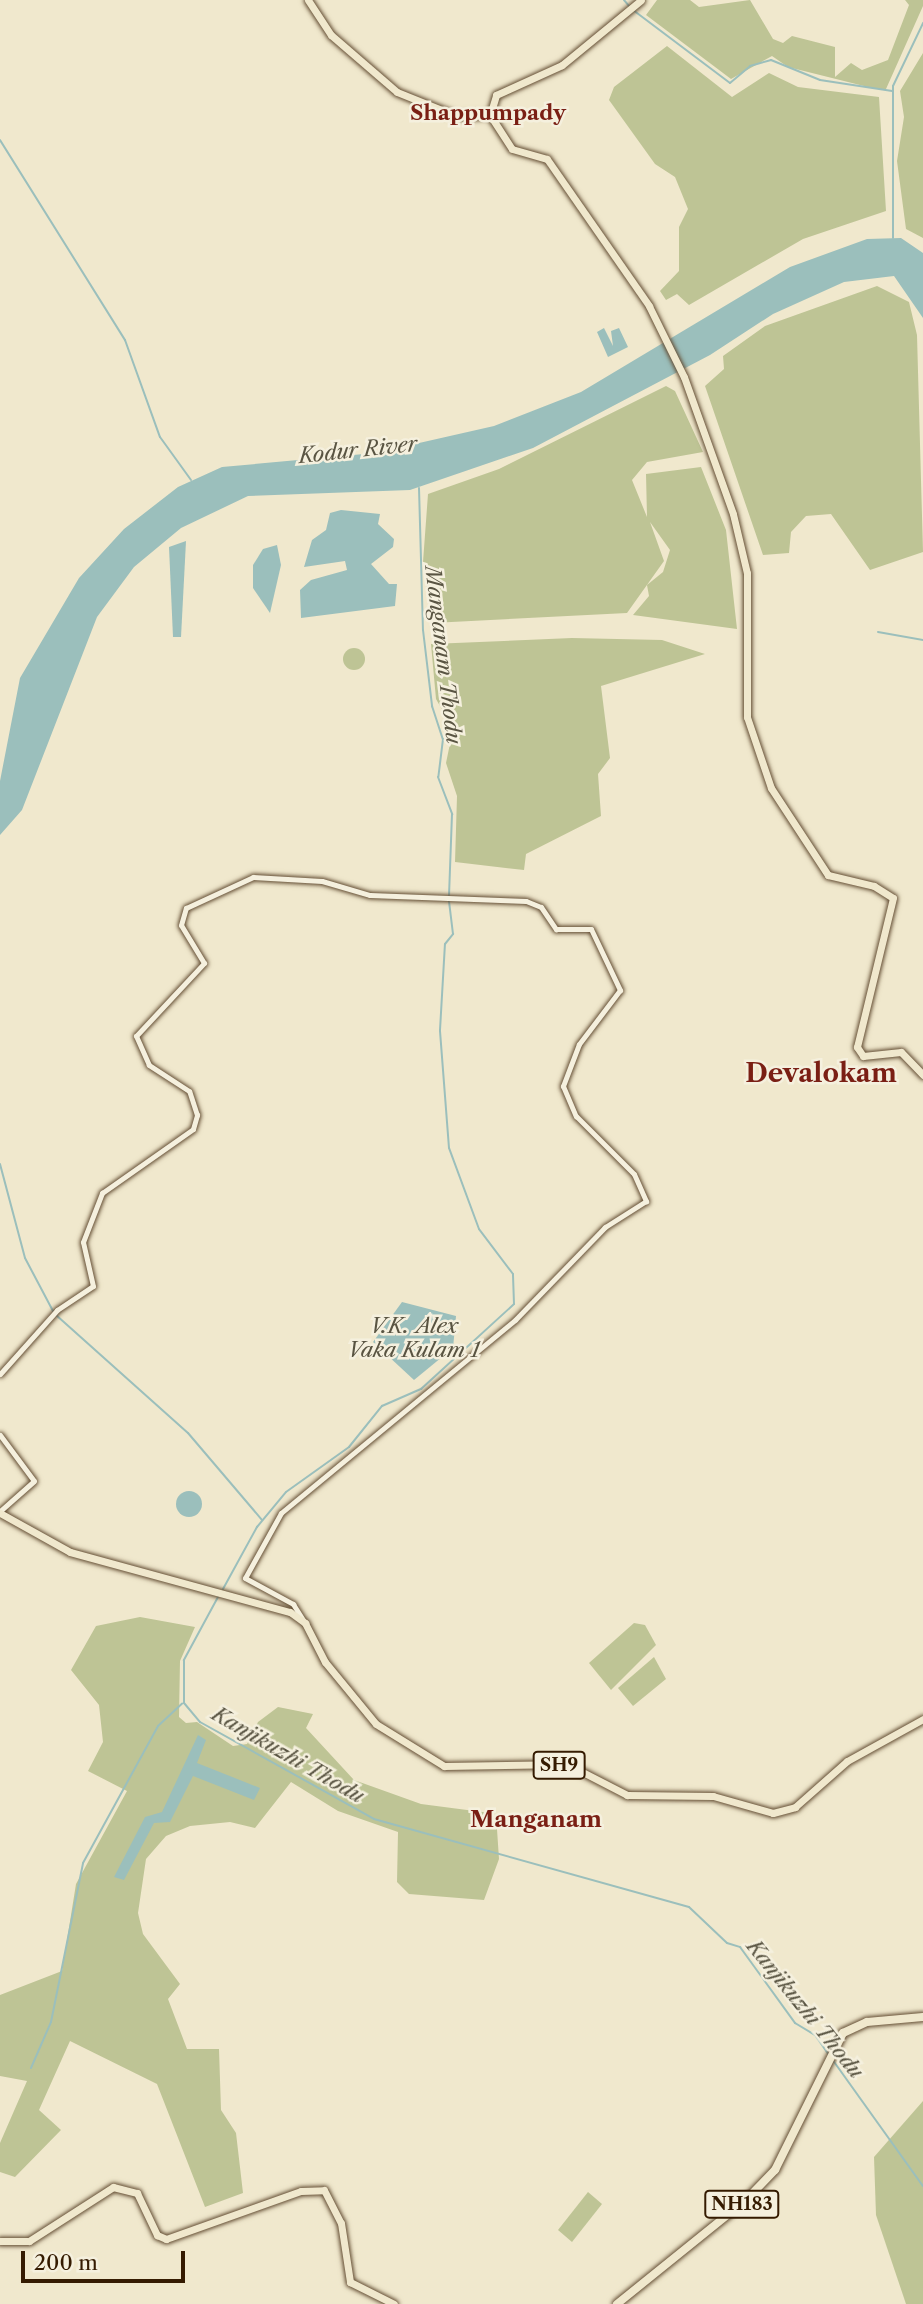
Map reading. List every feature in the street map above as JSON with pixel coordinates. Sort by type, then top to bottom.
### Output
[{"type":"highway","name":"NH183","points":[[617,2304],[719,2224],[775,2170],[830,2052],[858,2024],[923,2017]]},
{"type":"main road","points":[[307,0],[331,34],[397,92],[457,116],[490,115]]},
{"type":"main road","points":[[641,0],[562,65],[496,95],[490,115],[512,149],[538,153],[555,166],[662,335],[684,377],[747,573],[747,717],[771,788],[828,875],[874,886],[893,898],[858,1024],[859,1052],[901,1052],[923,1075]]},
{"type":"main road","points":[[0,1512],[70,1552],[268,1603],[305,1623]]},
{"type":"main road","name":"SH9","points":[[305,1623],[326,1662],[376,1724],[432,1761],[529,1769],[567,1764],[603,1787],[637,1797],[713,1796],[781,1812],[857,1755],[923,1719]]},
{"type":"main road","points":[[0,2241],[29,2241],[113,2187],[137,2193],[157,2235],[166,2239],[301,2191],[324,2190],[341,2223],[350,2282],[394,2304]]},
{"type":"street","points":[[0,1374],[54,1313],[93,1286],[83,1242],[102,1193],[193,1129],[197,1115],[189,1091],[149,1065],[136,1035],[204,963],[181,925],[186,908],[253,877],[458,900],[534,902],[556,929],[592,930],[620,990],[579,1044],[563,1086],[576,1116],[634,1174],[646,1201],[605,1227],[515,1320],[281,1513],[245,1578],[293,1604],[305,1623]]},
{"type":"street","points":[[0,1435],[34,1481],[0,1512]]},
{"type":"green space","points":[[657,0],[690,0],[699,7],[750,0],[773,39],[783,43],[792,36],[835,47],[835,77],[851,63],[862,70],[888,60],[909,5],[905,0],[923,0],[923,6],[886,89],[876,89],[788,67],[772,56],[731,79],[646,15]]},
{"type":"green space","points":[[667,46],[732,97],[769,73],[798,87],[879,97],[886,211],[803,239],[689,305],[677,294],[666,300],[660,291],[679,271],[679,227],[688,209],[675,177],[655,164],[609,100],[614,87]]},
{"type":"green space","points":[[923,53],[923,238],[906,229],[897,161],[904,117],[900,91]]},
{"type":"green space","points":[[877,286],[909,302],[917,335],[923,552],[870,570],[831,514],[806,516],[791,532],[789,553],[763,555],[705,386],[724,369],[723,356],[765,326]]},
{"type":"green space","points":[[666,386],[675,391],[703,452],[647,462],[632,480],[647,517],[646,474],[701,467],[726,530],[737,629],[633,615],[649,596],[647,585],[663,572],[670,550],[650,522],[664,561],[627,613],[432,623],[423,562],[428,494],[499,469]]},
{"type":"green space","points":[[572,638],[662,640],[705,654],[601,686],[610,758],[598,774],[601,816],[526,854],[524,870],[455,862],[457,796],[446,763],[453,729],[436,699],[431,644]]},
{"type":"green space","points":[[350,648],[358,648],[365,655],[365,663],[358,670],[350,670],[343,663],[343,655]]},
{"type":"green space","points":[[140,1617],[195,1627],[180,1661],[179,1717],[186,1723],[197,1722],[233,1746],[247,1744],[258,1722],[278,1707],[313,1714],[306,1728],[354,1780],[421,1804],[490,1813],[489,1829],[497,1829],[499,1859],[484,1900],[409,1894],[397,1882],[398,1832],[338,1811],[291,1782],[255,1828],[230,1822],[190,1826],[166,1836],[146,1859],[138,1913],[143,1934],[180,1984],[168,1999],[187,2049],[219,2049],[221,2110],[236,2133],[243,2193],[205,2207],[157,2084],[70,2041],[39,2110],[61,2130],[15,2177],[0,2172],[0,2143],[27,2081],[0,2076],[0,1995],[62,1971],[76,1884],[127,1791],[88,1771],[103,1742],[99,1705],[71,1670],[96,1626]]},
{"type":"green space","points":[[634,1623],[645,1625],[656,1645],[611,1690],[589,1663]]},
{"type":"green space","points":[[654,1657],[666,1679],[633,1706],[618,1688]]},
{"type":"green space","points":[[923,2101],[923,2304],[906,2304],[876,2215],[874,2157]]},
{"type":"green space","points":[[588,2192],[602,2204],[572,2242],[558,2230]]},
{"type":"water","points":[[901,238],[923,253],[923,318],[894,276],[844,282],[773,314],[710,355],[533,448],[410,490],[248,496],[181,528],[134,567],[97,617],[22,810],[0,835],[0,781],[20,678],[79,578],[124,529],[178,487],[222,467],[375,453],[494,426],[581,392],[790,267],[867,239]]},
{"type":"water","points":[[604,328],[613,346],[611,331],[619,328],[628,347],[608,357],[597,332]]},
{"type":"water","points":[[341,510],[380,514],[378,524],[394,539],[393,547],[371,564],[389,584],[397,584],[395,606],[301,618],[300,590],[311,580],[347,570],[345,561],[304,567],[312,540],[326,530],[330,513]]},
{"type":"water","points":[[186,541],[181,637],[173,637],[169,547]]},
{"type":"water","points":[[277,545],[281,565],[270,613],[253,588],[253,565],[263,549]]},
{"type":"water","name":"V.K. Alex Vaka Kulam 1","points":[[402,1302],[456,1316],[453,1348],[414,1380],[373,1342]]},
{"type":"water","points":[[189,1491],[198,1495],[202,1504],[198,1513],[189,1517],[180,1513],[176,1504],[180,1495]]},
{"type":"water","points":[[198,1735],[206,1740],[197,1763],[260,1788],[254,1800],[193,1776],[170,1822],[154,1823],[124,1880],[114,1877],[145,1817],[162,1812]]},
{"type":"waterway","points":[[624,0],[629,6]]},
{"type":"waterway","points":[[633,10],[730,83],[750,66],[771,60],[820,80],[892,91]]},
{"type":"waterway","points":[[893,238],[893,86],[923,23]]},
{"type":"waterway","points":[[0,140],[125,340],[160,437],[191,480]]},
{"type":"waterway","name":"Manganam Thodu","points":[[419,488],[423,630],[432,706],[443,739],[438,777],[452,814],[449,895]]},
{"type":"waterway","points":[[878,632],[923,640]]},
{"type":"waterway","name":"Kanjikuzhi Thodu","points":[[223,1589],[257,1527],[286,1492],[349,1447],[382,1406],[421,1389],[514,1304],[513,1274],[479,1229],[449,1148],[440,1030],[445,944],[453,934],[449,901]]},
{"type":"waterway","points":[[0,1164],[25,1258],[53,1311]]},
{"type":"waterway","points":[[56,1315],[188,1433],[262,1520]]},
{"type":"waterway","name":"Kanjikuzhi Thodu","points":[[218,1597],[184,1660],[184,1703],[200,1722],[374,1819],[689,1907],[727,1943],[740,1947],[795,2023],[815,2035],[829,2055]]},
{"type":"waterway","points":[[31,2068],[51,2022],[83,1863],[158,1726],[182,1704]]},
{"type":"waterway","name":"Kanjikuzhi Thodu","points":[[832,2059],[923,2186]]},
{"type":"district","name":"Shappumpady","points":[[488,113]]},
{"type":"district","name":"Devalokam","points":[[821,1074]]},
{"type":"district","name":"Manganam","points":[[536,1819]]},
{"type":"water label","name":"Kodur River","points":[[358,450]]}]
